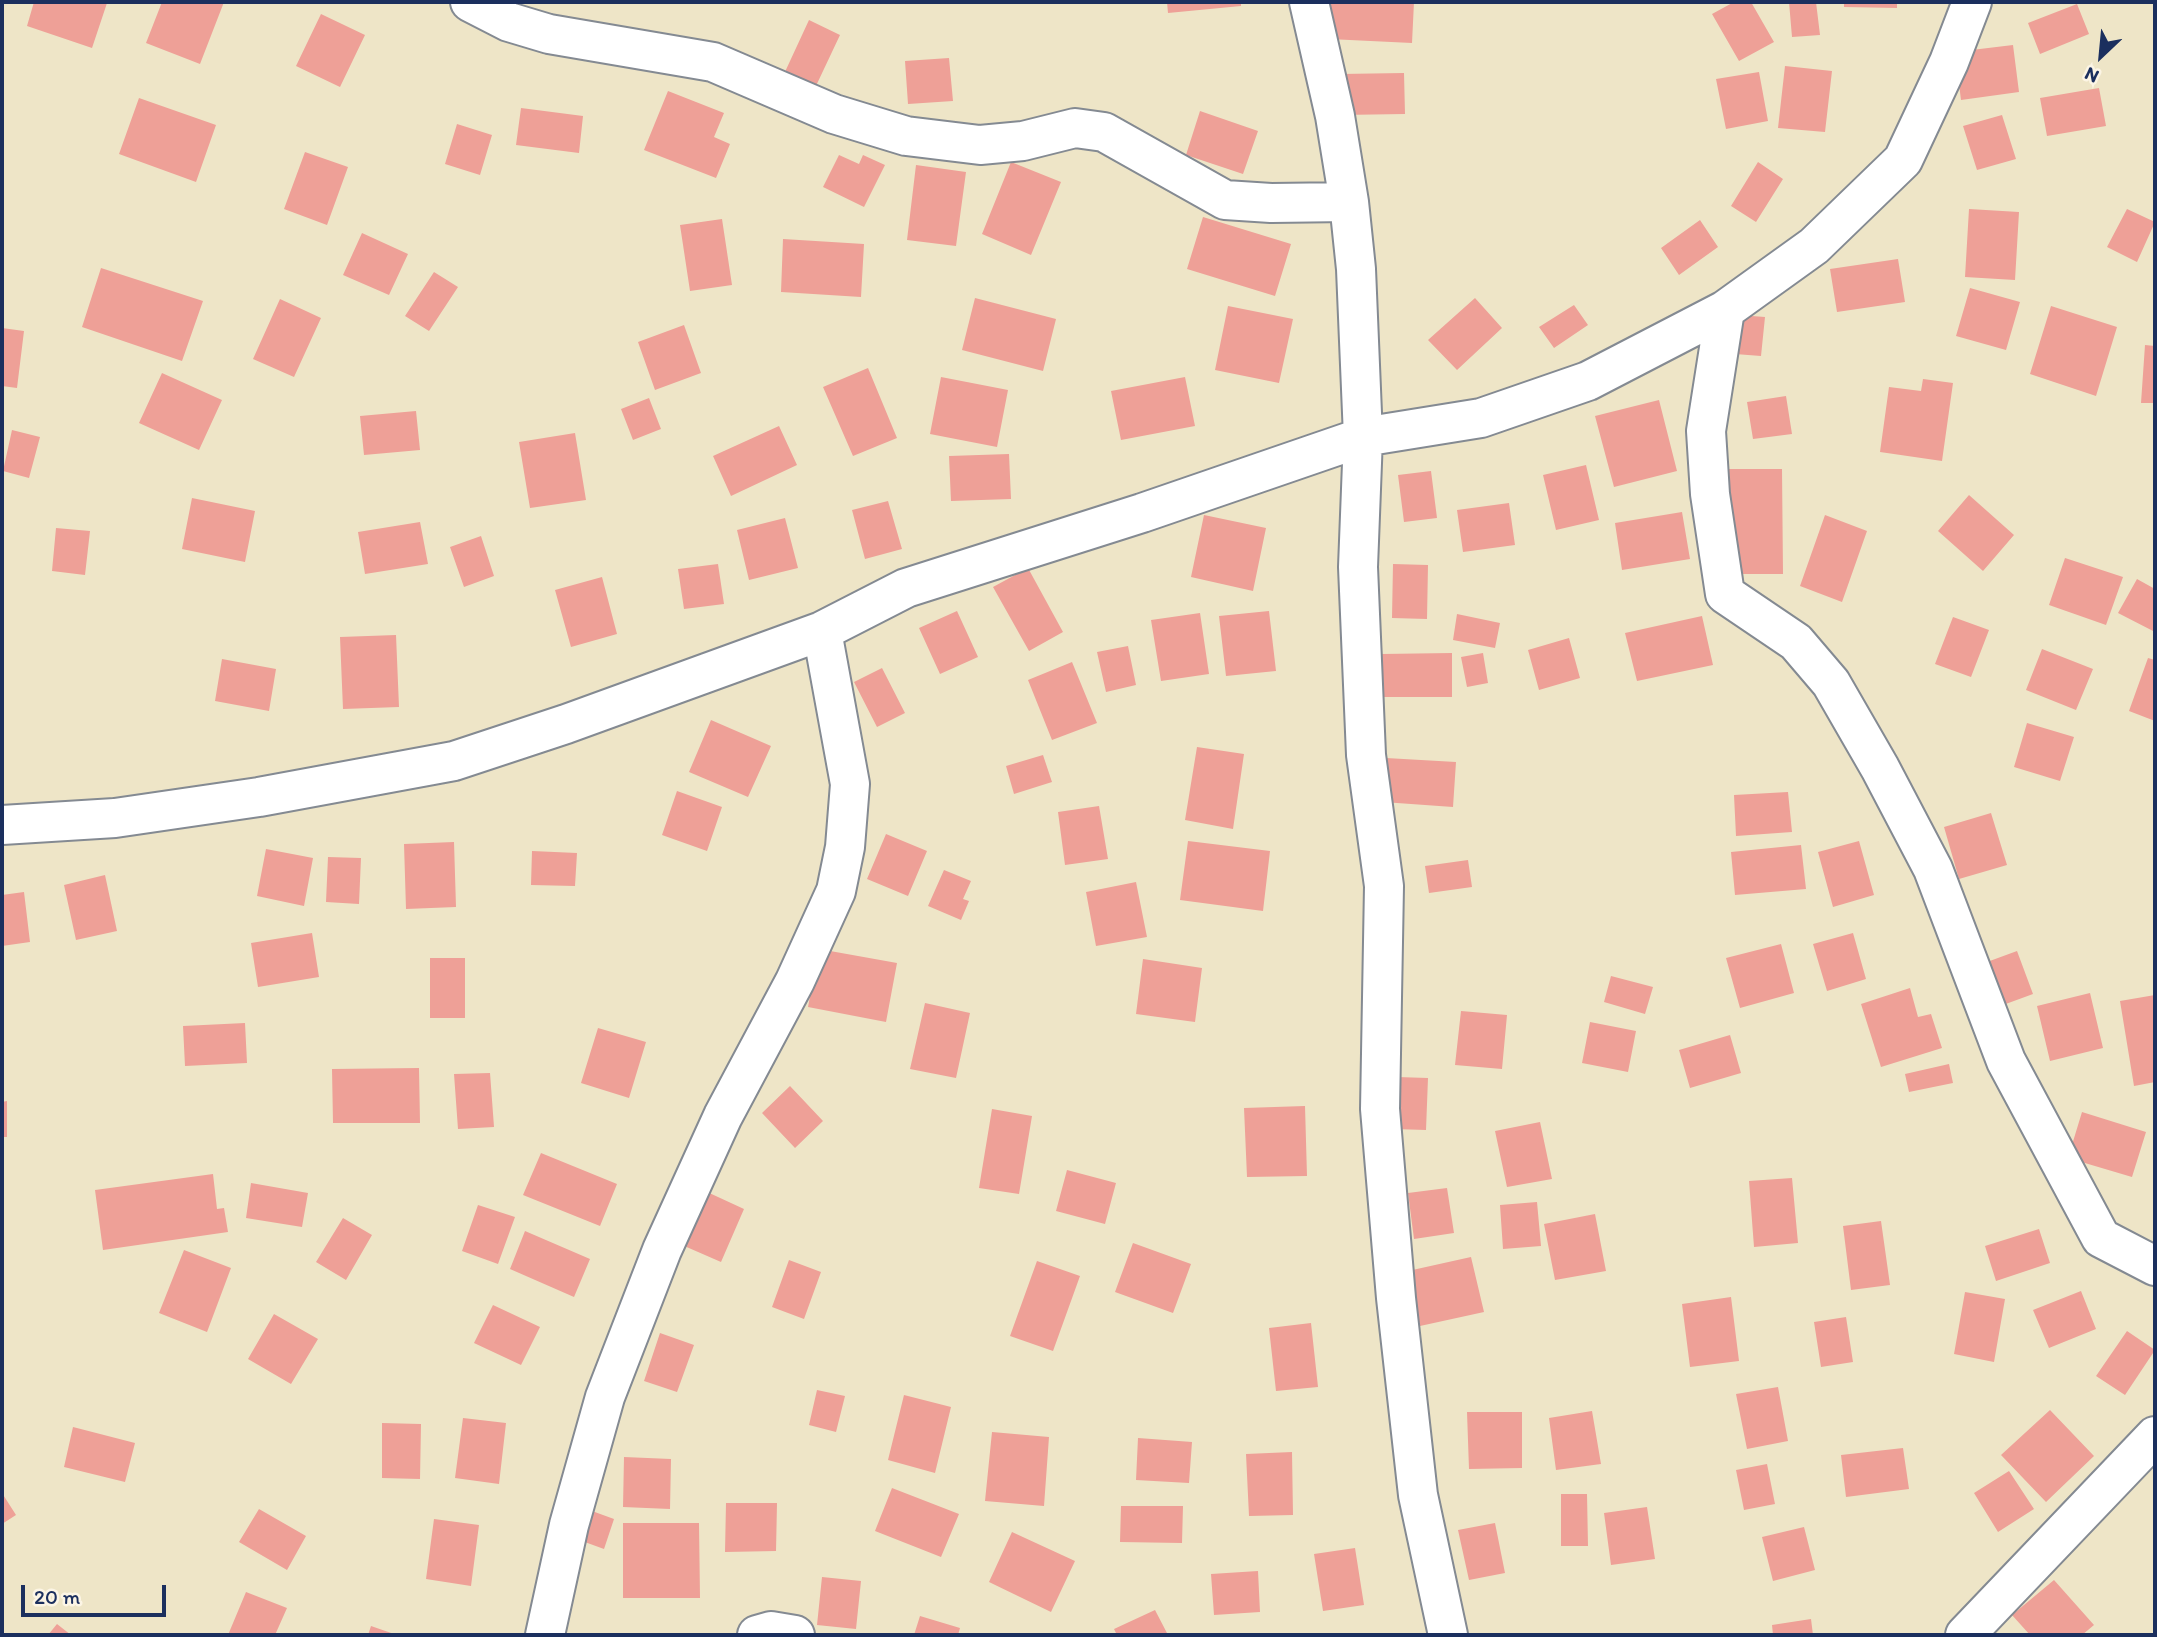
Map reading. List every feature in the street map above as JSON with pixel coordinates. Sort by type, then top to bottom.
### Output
[{"type":"street","points":[[470,2],[509,22],[549,34],[713,62],[834,114],[906,136],[980,145],[1023,141],[1076,128],[1104,132],[1225,200],[1270,204],[1349,202]]},
{"type":"street","points":[[1309,2],[1335,116],[1349,202],[1356,269],[1363,436],[1358,567],[1366,755],[1384,886],[1380,1109],[1396,1298],[1418,1495],[1448,1635]]},
{"type":"street","points":[[2,825],[116,818],[259,797],[454,761],[566,724],[822,631],[906,588],[1142,513],[1363,436],[1480,418],[1588,381],[1726,310],[1814,246],[1903,160],[1949,62],[1972,2]]},
{"type":"street","points":[[1726,310],[1706,431],[1710,494],[1725,594],[1796,642],[1831,683],[1933,869],[2006,1061],[2101,1238],[2155,1266]]},
{"type":"street","points":[[545,1635],[569,1525],[605,1397],[653,1274],[723,1116],[794,981],[836,891],[845,847],[850,784],[822,631]]},
{"type":"street","points":[[1965,1635],[2155,1436]]},
{"type":"street","points":[[757,1635],[771,1631],[795,1635]]},
{"type":"building","points":[[34,2],[107,3],[92,48],[27,26]]},
{"type":"building","points":[[162,2],[224,2],[200,64],[146,43]]},
{"type":"building","points":[[1167,2],[1241,2],[1241,6],[1168,13]]},
{"type":"building","points":[[1330,2],[1414,2],[1412,43],[1329,39]]},
{"type":"building","points":[[1734,2],[1751,2],[1774,42],[1739,61],[1712,14]]},
{"type":"building","points":[[1789,2],[1816,2],[1820,35],[1792,37]]},
{"type":"building","points":[[1844,2],[1897,2],[1897,8],[1844,7]]},
{"type":"building","points":[[2077,4],[2089,34],[2040,54],[2028,23]]},
{"type":"building","points":[[321,14],[365,35],[340,87],[296,66]]},
{"type":"building","points":[[809,20],[840,35],[815,88],[784,74]]},
{"type":"building","points":[[2013,45],[2019,92],[1961,100],[1955,52]]},
{"type":"building","points":[[949,58],[953,101],[908,104],[905,61]]},
{"type":"building","points":[[1785,66],[1832,71],[1825,132],[1778,128]]},
{"type":"building","points":[[1759,72],[1768,121],[1726,129],[1716,79]]},
{"type":"building","points":[[1404,73],[1405,114],[1341,115],[1340,74]]},
{"type":"building","points":[[2099,88],[2106,126],[2047,136],[2040,98]]},
{"type":"building","points":[[668,91],[724,113],[714,137],[730,144],[716,178],[644,150]]},
{"type":"building","points":[[139,98],[216,125],[196,182],[119,154]]},
{"type":"building","points":[[521,108],[583,116],[579,153],[516,145]]},
{"type":"building","points":[[1200,111],[1258,131],[1243,174],[1186,155]]},
{"type":"building","points":[[2002,115],[2016,159],[1977,170],[1963,126]]},
{"type":"building","points":[[457,124],[492,135],[480,175],[445,164]]},
{"type":"building","points":[[305,152],[348,167],[327,225],[284,209]]},
{"type":"building","points":[[839,155],[859,164],[863,155],[885,165],[864,207],[823,187]]},
{"type":"building","points":[[1011,162],[1061,182],[1031,255],[982,234]]},
{"type":"building","points":[[1758,162],[1783,179],[1756,222],[1731,206]]},
{"type":"building","points":[[916,165],[966,172],[956,246],[907,240]]},
{"type":"building","points":[[1969,209],[2019,212],[2015,280],[1965,277]]},
{"type":"building","points":[[2127,209],[2155,222],[2137,262],[2107,247]]},
{"type":"building","points":[[1203,217],[1291,244],[1275,296],[1187,269]]},
{"type":"building","points":[[722,219],[732,285],[690,291],[680,225]]},
{"type":"building","points":[[1700,220],[1718,247],[1679,275],[1661,248]]},
{"type":"building","points":[[362,233],[408,254],[389,295],[343,275]]},
{"type":"building","points":[[783,239],[864,244],[861,297],[781,292]]},
{"type":"building","points":[[1898,259],[1905,302],[1837,312],[1830,269]]},
{"type":"building","points":[[101,268],[203,301],[182,361],[82,327]]},
{"type":"building","points":[[434,272],[458,287],[429,331],[405,316]]},
{"type":"building","points":[[1970,288],[2020,302],[2006,350],[1956,336]]},
{"type":"building","points":[[975,298],[1056,319],[1043,371],[962,350]]},
{"type":"building","points":[[1475,298],[1502,328],[1457,370],[1428,340]]},
{"type":"building","points":[[280,299],[321,318],[294,377],[253,359]]},
{"type":"building","points":[[1574,305],[1588,325],[1554,348],[1539,327]]},
{"type":"building","points":[[1228,306],[1293,319],[1279,383],[1215,370]]},
{"type":"building","points":[[2051,306],[2117,327],[2096,396],[2030,374]]},
{"type":"building","points":[[1738,315],[1765,317],[1761,356],[1735,354]]},
{"type":"building","points":[[684,325],[701,373],[655,390],[638,342]]},
{"type":"building","points":[[2,328],[24,331],[17,388],[2,386]]},
{"type":"building","points":[[2145,345],[2155,346],[2155,403],[2141,403]]},
{"type":"building","points":[[868,368],[897,438],[853,456],[823,387]]},
{"type":"building","points":[[162,373],[222,400],[199,450],[139,423]]},
{"type":"building","points":[[941,377],[1008,390],[997,447],[930,434]]},
{"type":"building","points":[[1185,377],[1195,426],[1121,440],[1111,391]]},
{"type":"building","points":[[1923,379],[1953,383],[1942,461],[1880,452],[1889,387],[1921,391]]},
{"type":"building","points":[[1786,396],[1792,434],[1753,439],[1747,402]]},
{"type":"building","points":[[649,398],[661,429],[633,440],[621,409]]},
{"type":"building","points":[[1659,400],[1677,471],[1614,487],[1595,416]]},
{"type":"building","points":[[416,411],[420,450],[364,455],[360,416]]},
{"type":"building","points":[[779,426],[797,465],[731,496],[713,456]]},
{"type":"building","points":[[12,430],[40,437],[29,478],[3,471]]},
{"type":"building","points":[[575,433],[586,500],[530,508],[519,442]]},
{"type":"building","points":[[1009,454],[1011,499],[951,501],[949,456]]},
{"type":"building","points":[[1586,465],[1599,520],[1556,530],[1543,475]]},
{"type":"building","points":[[1729,469],[1782,469],[1783,574],[1731,574]]},
{"type":"building","points":[[1431,471],[1437,518],[1404,522],[1398,475]]},
{"type":"building","points":[[1969,495],[2014,535],[1983,571],[1938,531]]},
{"type":"building","points":[[192,498],[255,511],[245,562],[182,549]]},
{"type":"building","points":[[888,501],[902,549],[865,559],[852,510]]},
{"type":"building","points":[[1509,503],[1515,545],[1463,552],[1457,510]]},
{"type":"building","points":[[1682,512],[1690,559],[1622,570],[1615,523]]},
{"type":"building","points":[[1204,515],[1266,528],[1253,591],[1191,577]]},
{"type":"building","points":[[1825,515],[1867,531],[1842,602],[1800,586]]},
{"type":"building","points":[[785,518],[798,568],[749,580],[737,530]]},
{"type":"building","points":[[420,522],[428,564],[365,574],[358,532]]},
{"type":"building","points":[[56,528],[90,531],[85,575],[52,571]]},
{"type":"building","points":[[481,536],[494,576],[464,587],[450,547]]},
{"type":"building","points":[[2065,558],[2123,577],[2106,625],[2049,605]]},
{"type":"building","points":[[718,564],[724,604],[684,609],[678,569]]},
{"type":"building","points":[[1393,564],[1428,565],[1427,619],[1392,618]]},
{"type":"building","points":[[1028,568],[1063,632],[1029,651],[993,587]]},
{"type":"building","points":[[602,577],[617,634],[571,647],[555,590]]},
{"type":"building","points":[[2137,579],[2155,589],[2155,632],[2118,613]]},
{"type":"building","points":[[957,611],[978,657],[940,674],[919,628]]},
{"type":"building","points":[[1269,611],[1276,671],[1226,676],[1219,616]]},
{"type":"building","points":[[1200,613],[1209,674],[1161,681],[1151,620]]},
{"type":"building","points":[[1457,614],[1500,623],[1495,648],[1453,640]]},
{"type":"building","points":[[1702,616],[1713,665],[1637,681],[1625,633]]},
{"type":"building","points":[[1953,617],[1989,630],[1971,677],[1935,664]]},
{"type":"building","points":[[396,635],[399,707],[343,709],[340,637]]},
{"type":"building","points":[[1569,638],[1580,678],[1539,690],[1528,650]]},
{"type":"building","points":[[1128,646],[1136,685],[1106,692],[1097,652]]},
{"type":"building","points":[[2042,649],[2093,669],[2076,710],[2026,690]]},
{"type":"building","points":[[1452,653],[1452,697],[1382,697],[1381,654]]},
{"type":"building","points":[[1483,653],[1488,683],[1467,687],[1461,657]]},
{"type":"building","points":[[2148,658],[2155,660],[2155,721],[2129,711]]},
{"type":"building","points":[[222,659],[276,669],[269,711],[215,701]]},
{"type":"building","points":[[1072,662],[1097,723],[1052,740],[1028,680]]},
{"type":"building","points":[[882,668],[905,713],[877,727],[854,682]]},
{"type":"building","points":[[711,720],[771,746],[748,797],[689,772]]},
{"type":"building","points":[[2027,723],[2074,737],[2060,781],[2014,767]]},
{"type":"building","points":[[1197,747],[1244,754],[1233,829],[1185,820]]},
{"type":"building","points":[[1043,755],[1052,782],[1014,794],[1006,766]]},
{"type":"building","points":[[1386,758],[1456,762],[1453,807],[1383,802]]},
{"type":"building","points":[[677,791],[722,807],[707,851],[662,835]]},
{"type":"building","points":[[1788,792],[1792,832],[1736,836],[1734,795]]},
{"type":"building","points":[[1099,806],[1108,859],[1065,865],[1058,812]]},
{"type":"building","points":[[1991,813],[2007,865],[1959,879],[1944,827]]},
{"type":"building","points":[[886,834],[927,851],[908,896],[867,879]]},
{"type":"building","points":[[1188,841],[1270,851],[1263,911],[1180,900]]},
{"type":"building","points":[[1859,841],[1874,895],[1833,907],[1818,852]]},
{"type":"building","points":[[454,842],[456,907],[406,909],[404,844]]},
{"type":"building","points":[[1801,845],[1806,889],[1735,895],[1731,852]]},
{"type":"building","points":[[266,849],[313,858],[304,906],[257,896]]},
{"type":"building","points":[[532,851],[577,853],[575,886],[531,885]]},
{"type":"building","points":[[328,857],[361,858],[359,904],[326,902]]},
{"type":"building","points":[[1468,860],[1472,887],[1429,893],[1425,866]]},
{"type":"building","points":[[944,870],[971,881],[963,899],[969,901],[961,920],[928,906]]},
{"type":"building","points":[[105,875],[117,931],[76,940],[64,885]]},
{"type":"building","points":[[1136,882],[1147,937],[1096,946],[1086,892]]},
{"type":"building","points":[[24,892],[30,942],[2,946],[2,895]]},
{"type":"building","points":[[312,933],[319,977],[258,987],[251,943]]},
{"type":"building","points":[[1853,933],[1866,979],[1827,991],[1813,944]]},
{"type":"building","points":[[1781,944],[1794,993],[1740,1008],[1726,958]]},
{"type":"building","points":[[819,949],[897,963],[886,1022],[808,1007]]},
{"type":"building","points":[[2017,951],[2033,994],[2003,1005],[1987,962]]},
{"type":"building","points":[[430,958],[465,958],[465,1018],[430,1018]]},
{"type":"building","points":[[1143,959],[1202,968],[1195,1022],[1136,1014]]},
{"type":"building","points":[[1611,976],[1653,987],[1645,1014],[1604,1002]]},
{"type":"building","points":[[1910,988],[1918,1017],[1931,1014],[1942,1048],[1881,1067],[1861,1004]]},
{"type":"building","points":[[2090,993],[2103,1048],[2050,1061],[2037,1006]]},
{"type":"building","points":[[2155,995],[2155,1082],[2134,1086],[2120,1001]]},
{"type":"building","points":[[925,1003],[970,1013],[956,1078],[910,1069]]},
{"type":"building","points":[[1461,1011],[1507,1015],[1502,1069],[1455,1065]]},
{"type":"building","points":[[1590,1022],[1636,1031],[1628,1072],[1582,1063]]},
{"type":"building","points":[[245,1023],[247,1063],[185,1066],[183,1026]]},
{"type":"building","points":[[598,1028],[646,1042],[629,1098],[581,1083]]},
{"type":"building","points":[[1730,1035],[1741,1073],[1690,1088],[1679,1050]]},
{"type":"building","points":[[1949,1064],[1953,1083],[1909,1092],[1905,1074]]},
{"type":"building","points":[[419,1068],[420,1123],[333,1123],[332,1069]]},
{"type":"building","points":[[490,1073],[494,1127],[458,1129],[454,1074]]},
{"type":"building","points":[[1397,1077],[1428,1078],[1426,1130],[1394,1129]]},
{"type":"building","points":[[790,1086],[823,1121],[795,1148],[762,1113]]},
{"type":"building","points":[[7,1101],[7,1137],[2,1137],[2,1102]]},
{"type":"building","points":[[1305,1106],[1307,1176],[1247,1177],[1244,1108]]},
{"type":"building","points":[[992,1109],[1032,1116],[1019,1194],[979,1188]]},
{"type":"building","points":[[2082,1112],[2146,1132],[2132,1177],[2068,1158]]},
{"type":"building","points":[[1540,1122],[1552,1179],[1507,1187],[1495,1131]]},
{"type":"building","points":[[541,1153],[617,1184],[600,1226],[523,1195]]},
{"type":"building","points":[[1067,1170],[1116,1183],[1105,1224],[1056,1211]]},
{"type":"building","points":[[213,1174],[217,1209],[224,1208],[228,1232],[103,1250],[95,1190]]},
{"type":"building","points":[[1792,1178],[1798,1243],[1754,1247],[1749,1181]]},
{"type":"building","points":[[251,1183],[308,1193],[302,1227],[246,1218]]},
{"type":"building","points":[[1447,1188],[1454,1233],[1414,1239],[1408,1193]]},
{"type":"building","points":[[705,1191],[744,1209],[721,1262],[682,1245]]},
{"type":"building","points":[[1537,1202],[1541,1246],[1503,1249],[1500,1205]]},
{"type":"building","points":[[478,1205],[515,1217],[498,1264],[462,1251]]},
{"type":"building","points":[[1595,1214],[1606,1271],[1555,1280],[1544,1224]]},
{"type":"building","points":[[343,1218],[372,1235],[346,1280],[316,1262]]},
{"type":"building","points":[[1881,1221],[1890,1285],[1851,1290],[1843,1226]]},
{"type":"building","points":[[2039,1229],[2050,1263],[1996,1281],[1985,1246]]},
{"type":"building","points":[[525,1231],[590,1259],[574,1297],[510,1269]]},
{"type":"building","points":[[1133,1243],[1191,1264],[1173,1313],[1115,1292]]},
{"type":"building","points":[[184,1250],[231,1268],[207,1332],[159,1313]]},
{"type":"building","points":[[1471,1257],[1484,1312],[1420,1326],[1408,1271]]},
{"type":"building","points":[[789,1260],[821,1272],[804,1319],[772,1307]]},
{"type":"building","points":[[1037,1261],[1080,1276],[1053,1351],[1010,1336]]},
{"type":"building","points":[[2081,1291],[2096,1329],[2049,1348],[2033,1310]]},
{"type":"building","points":[[1965,1292],[2005,1299],[1994,1362],[1954,1354]]},
{"type":"building","points":[[1731,1297],[1739,1361],[1690,1367],[1682,1304]]},
{"type":"building","points":[[493,1305],[540,1327],[521,1365],[474,1343]]},
{"type":"building","points":[[274,1314],[318,1339],[291,1384],[248,1359]]},
{"type":"building","points":[[1846,1317],[1853,1362],[1821,1367],[1814,1322]]},
{"type":"building","points":[[1311,1323],[1318,1387],[1276,1391],[1269,1328]]},
{"type":"building","points":[[2127,1331],[2155,1350],[2125,1395],[2096,1376]]},
{"type":"building","points":[[660,1333],[694,1345],[677,1392],[644,1381]]},
{"type":"building","points":[[1778,1387],[1788,1441],[1747,1449],[1736,1394]]},
{"type":"building","points":[[817,1390],[845,1396],[836,1432],[809,1425]]},
{"type":"building","points":[[904,1395],[951,1407],[935,1473],[888,1460]]},
{"type":"building","points":[[2050,1410],[2094,1456],[2046,1502],[2001,1455]]},
{"type":"building","points":[[1592,1411],[1601,1464],[1556,1470],[1549,1418]]},
{"type":"building","points":[[1467,1412],[1522,1412],[1522,1468],[1469,1469]]},
{"type":"building","points":[[463,1418],[506,1423],[499,1484],[455,1478]]},
{"type":"building","points":[[382,1423],[421,1424],[420,1479],[382,1478]]},
{"type":"building","points":[[73,1427],[135,1443],[125,1482],[64,1467]]},
{"type":"building","points":[[992,1432],[1049,1437],[1044,1506],[985,1501]]},
{"type":"building","points":[[1138,1438],[1192,1442],[1189,1483],[1136,1480]]},
{"type":"building","points":[[1903,1448],[1909,1489],[1846,1497],[1841,1455]]},
{"type":"building","points":[[1292,1452],[1293,1515],[1249,1516],[1246,1454]]},
{"type":"building","points":[[624,1457],[671,1459],[670,1509],[623,1507]]},
{"type":"building","points":[[1767,1464],[1775,1504],[1744,1510],[1736,1470]]},
{"type":"building","points":[[2009,1471],[2034,1509],[1998,1532],[1974,1493]]},
{"type":"building","points":[[892,1488],[959,1514],[941,1557],[875,1531]]},
{"type":"building","points":[[2,1493],[16,1515],[2,1524]]},
{"type":"building","points":[[1561,1494],[1587,1494],[1588,1546],[1561,1546]]},
{"type":"building","points":[[726,1503],[777,1503],[776,1551],[725,1552]]},
{"type":"building","points":[[1121,1506],[1183,1506],[1182,1543],[1120,1542]]},
{"type":"building","points":[[581,1507],[614,1519],[604,1549],[571,1537]]},
{"type":"building","points":[[1647,1507],[1655,1559],[1611,1565],[1604,1513]]},
{"type":"building","points":[[259,1509],[306,1536],[287,1570],[239,1542]]},
{"type":"building","points":[[434,1519],[479,1525],[471,1586],[426,1579]]},
{"type":"building","points":[[623,1523],[699,1523],[700,1598],[623,1598]]},
{"type":"building","points":[[1495,1523],[1505,1573],[1469,1580],[1458,1530]]},
{"type":"building","points":[[1804,1527],[1815,1570],[1773,1581],[1762,1537]]},
{"type":"building","points":[[1012,1532],[1075,1561],[1051,1612],[989,1582]]},
{"type":"building","points":[[1355,1548],[1364,1605],[1323,1611],[1314,1554]]},
{"type":"building","points":[[1258,1571],[1260,1612],[1214,1615],[1211,1574]]},
{"type":"building","points":[[822,1577],[861,1581],[856,1629],[817,1625]]},
{"type":"building","points":[[2054,1580],[2094,1625],[2082,1635],[2030,1635],[2012,1615]]},
{"type":"building","points":[[246,1592],[287,1608],[275,1635],[228,1635]]},
{"type":"building","points":[[1155,1610],[1168,1635],[1117,1635],[1114,1629]]},
{"type":"building","points":[[920,1616],[960,1628],[958,1635],[914,1635]]},
{"type":"building","points":[[1811,1619],[1813,1635],[1773,1635],[1772,1625]]},
{"type":"building","points":[[57,1624],[71,1635],[48,1635]]},
{"type":"building","points":[[371,1626],[397,1635],[368,1635]]}]
